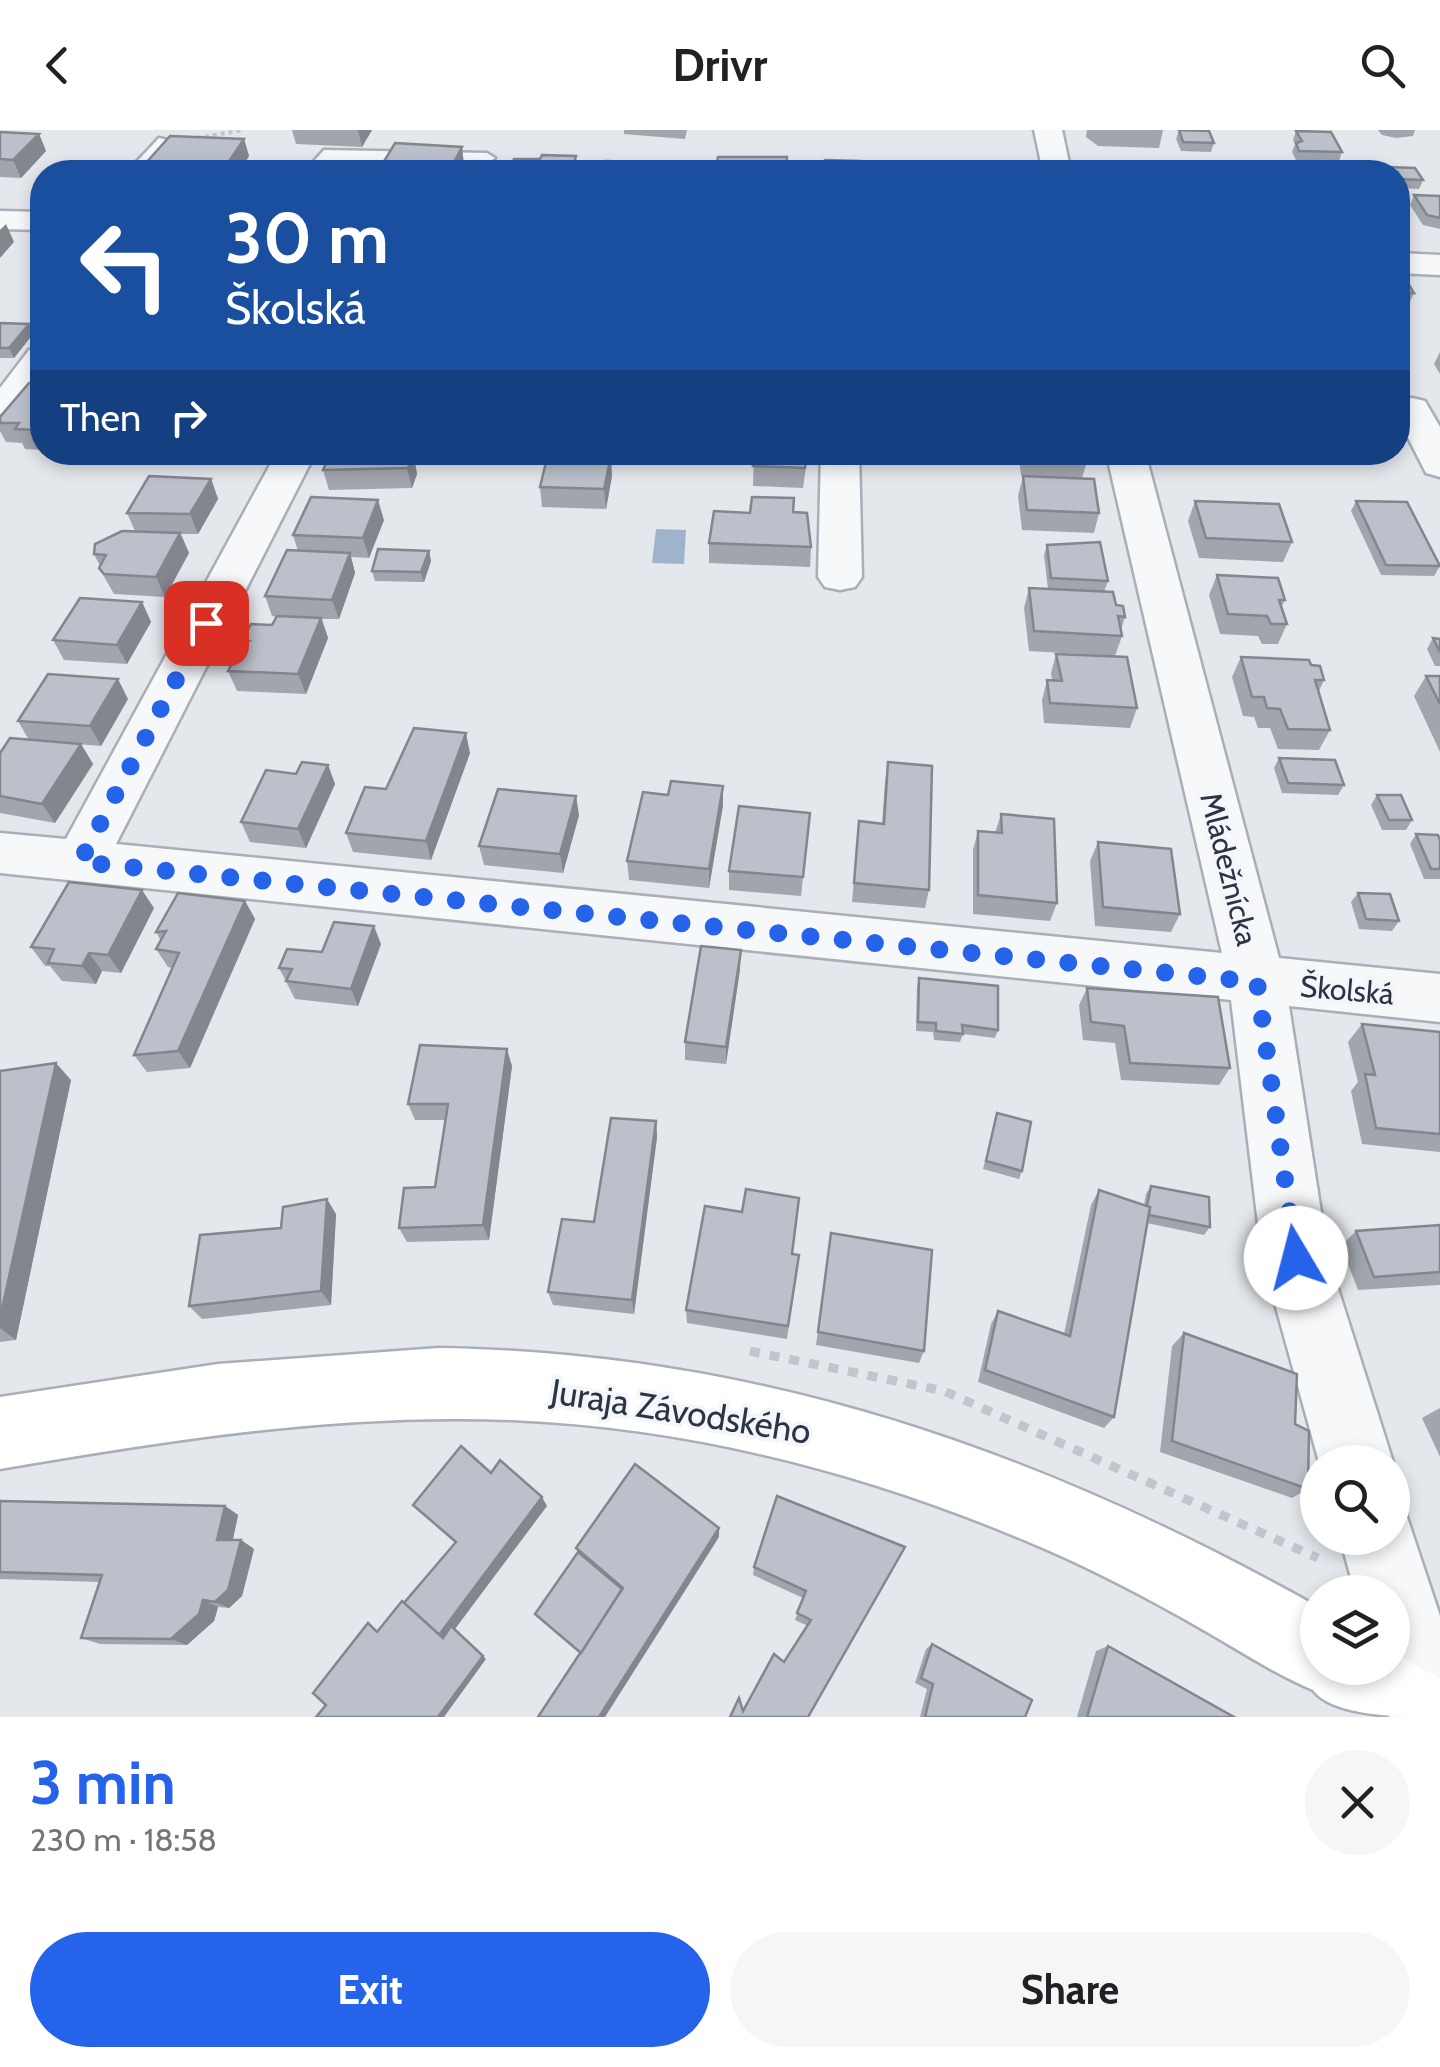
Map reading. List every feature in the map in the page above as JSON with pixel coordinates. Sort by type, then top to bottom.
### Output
[{"type":"street","points":[[1048,130],[1054,160]]},
{"type":"street","points":[[0,220],[30,221]]},
{"type":"street","points":[[1410,263],[1440,264]]},
{"type":"street","points":[[0,413],[30,374]]},
{"type":"street","points":[[1412,409],[1440,464]]},
{"type":"street","points":[[80,862],[290,465]]},
{"type":"street","points":[[840,465],[840,577]]},
{"type":"street","name":"Mládežnícka","points":[[1128,465],[1257,982],[1296,1258],[1351,1445]]},
{"type":"street","name":"Školská","points":[[0,853],[1440,998]]},
{"type":"street","name":"Juraja Závodského","points":[[0,1433],[190,1403],[304,1391],[446,1386],[583,1390],[716,1408],[843,1436],[976,1479],[1116,1543],[1300,1642]]},
{"type":"street","points":[[1383,1555],[1428,1717]]},
{"type":"street","points":[[1373,1685],[1428,1717]]},
{"type":"lane","points":[[146,160],[164,141]]},
{"type":"lane","points":[[321,160],[324,156],[487,158]]},
{"type":"path","points":[[164,141],[244,130]]},
{"type":"water","points":[[656,529],[686,530],[684,564],[652,563]]},
{"type":"building","points":[[1179,130],[1209,131],[1214,143],[1183,142]]},
{"type":"building","points":[[1296,131],[1331,132],[1342,152],[1299,151],[1296,143],[1302,141]]},
{"type":"building","points":[[0,132],[39,134],[13,160],[0,159]]},
{"type":"building","points":[[170,136],[244,139],[230,160],[149,160]]},
{"type":"building","points":[[395,143],[462,147],[455,160],[385,160]]},
{"type":"building","points":[[542,155],[576,156],[575,160],[514,160],[540,159]]},
{"type":"building","points":[[718,157],[787,157],[787,160],[717,160]]},
{"type":"building","points":[[1410,168],[1415,168],[1423,180],[1410,179]]},
{"type":"building","points":[[1414,195],[1440,196],[1440,218],[1427,215]]},
{"type":"building","points":[[0,323],[29,324],[9,348],[0,348]]},
{"type":"building","points":[[30,383],[30,430],[15,429],[19,423],[0,423],[0,417]]},
{"type":"building","points":[[325,465],[409,465],[408,468],[323,470]]},
{"type":"building","points":[[545,465],[609,465],[604,489],[540,487]]},
{"type":"building","points":[[753,465],[805,465],[805,468]]},
{"type":"building","points":[[149,476],[211,479],[190,514],[127,513]]},
{"type":"building","points":[[1023,476],[1094,479],[1099,513],[1027,510]]},
{"type":"building","points":[[311,497],[378,500],[363,538],[293,535]]},
{"type":"building","points":[[752,497],[794,498],[793,512],[807,513],[811,547],[709,543],[714,511],[750,513]]},
{"type":"building","points":[[1195,501],[1279,504],[1292,542],[1206,538]]},
{"type":"building","points":[[1356,501],[1407,502],[1440,566],[1386,565]]},
{"type":"building","points":[[122,531],[180,533],[156,577],[104,574],[99,568],[106,555],[94,554],[95,544]]},
{"type":"building","points":[[1100,542],[1108,581],[1051,578],[1047,545]]},
{"type":"building","points":[[378,549],[429,551],[421,572],[372,571]]},
{"type":"building","points":[[287,550],[350,553],[332,600],[265,596]]},
{"type":"building","points":[[1217,575],[1278,578],[1285,600],[1279,600],[1287,624],[1271,624],[1267,616],[1228,614]]},
{"type":"building","points":[[1029,588],[1113,592],[1116,605],[1123,606],[1125,617],[1118,616],[1122,636],[1034,631]]},
{"type":"building","points":[[80,598],[142,602],[117,645],[53,640]]},
{"type":"building","points":[[277,616],[321,618],[298,674],[228,671],[241,646],[249,641],[243,640],[251,624],[272,625]]},
{"type":"building","points":[[1056,654],[1127,657],[1137,708],[1050,703],[1047,680],[1062,681]]},
{"type":"building","points":[[1241,657],[1309,660],[1311,665],[1320,666],[1324,680],[1315,680],[1330,730],[1288,729],[1280,709],[1267,708],[1264,697],[1252,697]]},
{"type":"building","points":[[48,674],[118,679],[90,726],[18,721]]},
{"type":"building","points":[[1426,676],[1440,676],[1440,704]]},
{"type":"building","points":[[414,728],[466,733],[426,841],[346,833],[365,787],[386,789]]},
{"type":"building","points":[[10,738],[81,744],[42,804],[0,796],[0,753]]},
{"type":"building","points":[[1279,758],[1335,760],[1344,785],[1288,783]]},
{"type":"building","points":[[302,762],[328,765],[298,829],[241,822],[266,770],[296,774]]},
{"type":"building","points":[[888,762],[932,766],[929,890],[854,883],[859,821],[884,824]]},
{"type":"building","points":[[671,781],[723,786],[709,869],[627,861],[643,792],[668,795]]},
{"type":"building","points":[[498,789],[576,796],[560,854],[479,846]]},
{"type":"building","points":[[1377,795],[1401,795],[1412,820],[1389,820]]},
{"type":"building","points":[[739,806],[810,813],[803,877],[729,871]]},
{"type":"building","points":[[1001,814],[1054,819],[1057,903],[978,895],[978,831],[1002,833]]},
{"type":"building","points":[[1416,834],[1438,835],[1440,869],[1431,869]]},
{"type":"building","points":[[1098,842],[1171,849],[1180,914],[1103,907]]},
{"type":"building","points":[[69,882],[142,890],[108,955],[89,953],[82,966],[48,963],[54,949],[31,947]]},
{"type":"building","points":[[178,893],[245,901],[178,1051],[134,1055],[179,953],[156,949],[166,931],[156,932]]},
{"type":"building","points":[[1358,893],[1390,894],[1399,921],[1366,919]]},
{"type":"building","points":[[334,922],[374,926],[351,989],[286,981],[292,969],[279,968],[287,949],[322,952]]},
{"type":"building","points":[[701,946],[741,950],[726,1047],[685,1042]]},
{"type":"building","points":[[919,978],[998,986],[998,1030],[962,1025],[963,1034],[936,1031],[936,1023],[918,1022]]},
{"type":"building","points":[[1087,988],[1218,997],[1230,1068],[1130,1063],[1124,1026],[1091,1022]]},
{"type":"building","points":[[1362,1024],[1440,1032],[1440,1134],[1376,1128],[1365,1074],[1375,1075]]},
{"type":"building","points":[[420,1045],[507,1049],[483,1225],[399,1228],[404,1188],[435,1187],[448,1104],[408,1104]]},
{"type":"building","points":[[56,1063],[0,1318],[0,1071]]},
{"type":"building","points":[[997,1113],[1031,1122],[1022,1171],[986,1161]]},
{"type":"building","points":[[611,1118],[656,1121],[632,1300],[548,1292],[562,1219],[594,1222]]},
{"type":"building","points":[[1151,1186],[1209,1197],[1210,1227],[1149,1215]]},
{"type":"building","points":[[746,1189],[799,1198],[792,1254],[799,1255],[788,1326],[686,1310],[705,1206],[742,1212]]},
{"type":"building","points":[[1099,1190],[1150,1207],[1114,1417],[985,1370],[998,1311],[1070,1336]]},
{"type":"building","points":[[327,1199],[321,1291],[189,1306],[200,1235],[281,1228],[283,1207]]},
{"type":"building","points":[[1440,1225],[1440,1272],[1374,1277],[1356,1231]]},
{"type":"building","points":[[831,1233],[932,1250],[924,1351],[818,1332]]},
{"type":"building","points":[[1184,1333],[1297,1374],[1295,1424],[1309,1431],[1309,1445],[1300,1445],[1300,1486],[1172,1441]]},
{"type":"building","points":[[461,1446],[491,1473],[500,1460],[542,1497],[439,1635],[404,1603],[456,1542],[413,1505]]},
{"type":"building","points":[[635,1464],[719,1528],[599,1717],[538,1717],[623,1588],[576,1548]]},
{"type":"building","points":[[777,1496],[905,1547],[808,1717],[730,1717],[739,1698],[743,1711],[774,1654],[784,1662],[811,1620],[797,1613],[806,1591],[754,1567]]},
{"type":"building","points":[[0,1501],[225,1506],[217,1540],[241,1540],[228,1590],[215,1602],[203,1600],[199,1614],[171,1639],[81,1638],[102,1575],[0,1572]]},
{"type":"building","points":[[578,1552],[622,1589],[581,1653],[535,1614]]},
{"type":"building","points":[[402,1601],[443,1638],[451,1626],[483,1656],[438,1717],[316,1717],[326,1705],[313,1693],[368,1623],[377,1632]]},
{"type":"building","points":[[932,1644],[1032,1700],[1025,1717],[925,1717],[933,1684],[921,1678]]},
{"type":"building","points":[[1108,1646],[1234,1717],[1087,1717]]},
{"type":"route","points":[[206,623],[80,862],[1257,982],[1296,1258]]}]
